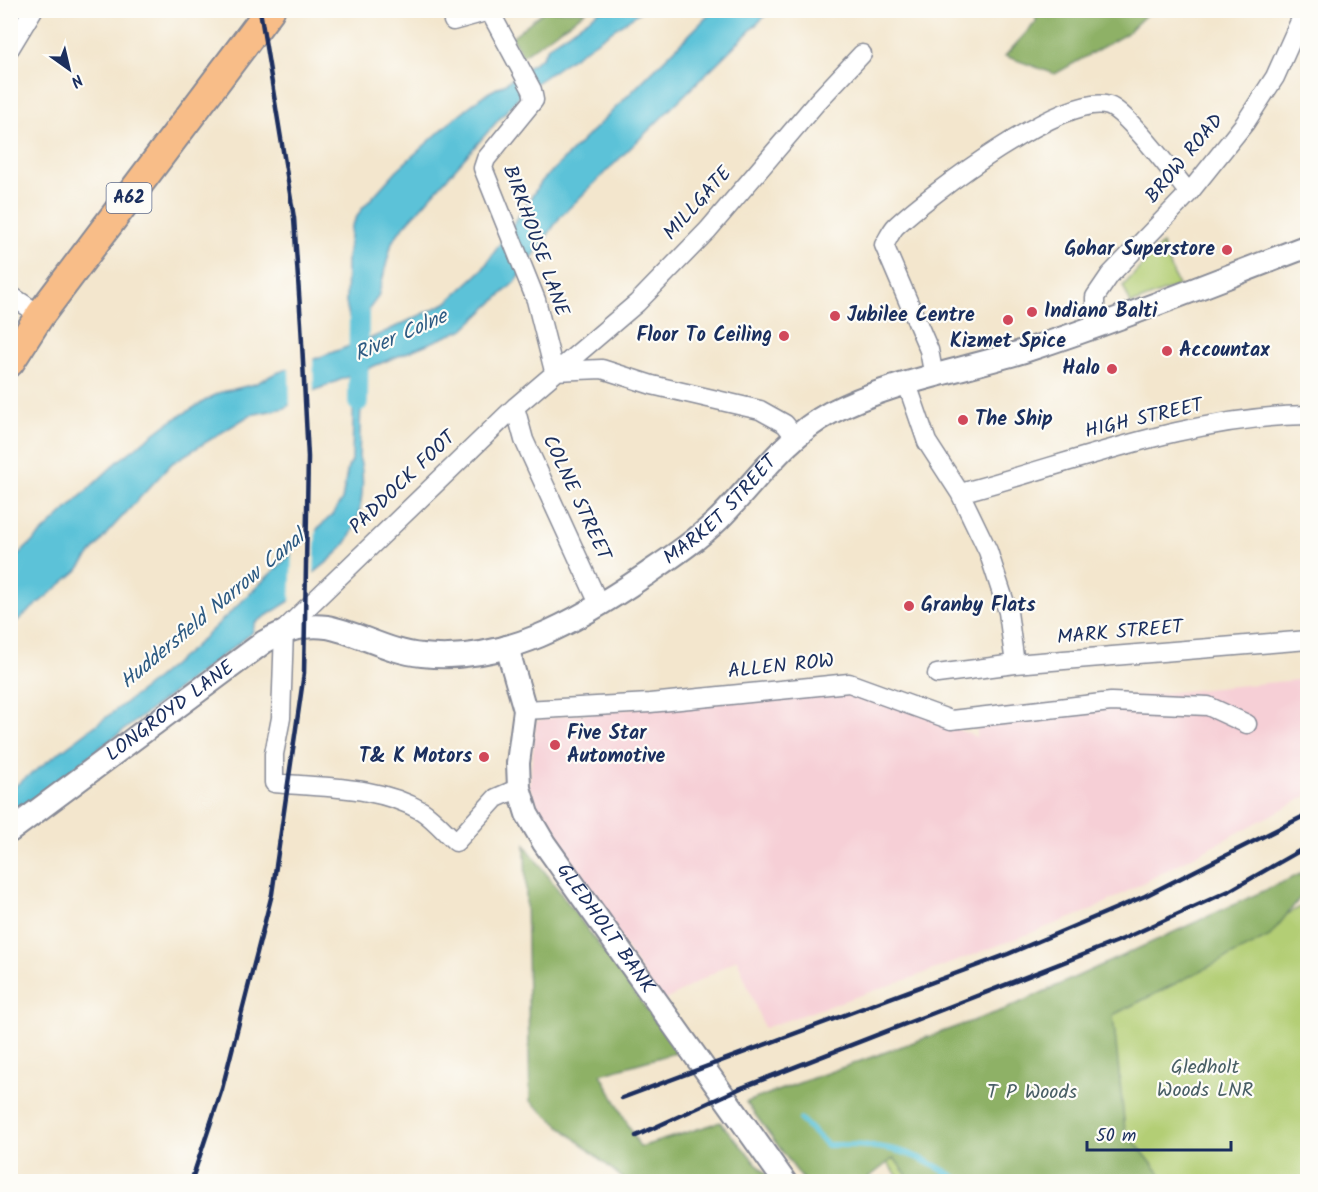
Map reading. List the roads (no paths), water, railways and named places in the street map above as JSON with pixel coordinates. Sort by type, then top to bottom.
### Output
[{"type":"main road","name":"A62","points":[[10,362],[40,315],[270,10]]},
{"type":"street","points":[[10,48],[33,10]]},
{"type":"street","name":"BROW ROAD","points":[[1095,328],[1095,297],[1110,275],[1189,193],[1245,123],[1275,77],[1305,10]]},
{"type":"street","points":[[453,21],[489,11]]},
{"type":"street","name":"BIRKHOUSE LANE","points":[[489,11],[532,90],[534,100],[530,109],[483,164],[531,285],[554,371]]},
{"type":"street","name":"MILLGATE","points":[[554,371],[594,341],[636,303],[700,238],[817,102],[862,54]]},
{"type":"street","points":[[934,377],[929,350],[884,245],[894,228],[957,175],[1019,137],[1072,109],[1097,103],[1112,107],[1125,118],[1189,193]]},
{"type":"street","name":"MARKET STREET","points":[[342,630],[390,648],[419,655],[457,657],[507,647],[555,630],[600,606],[689,545],[710,527],[796,438],[831,413],[907,384],[1095,328],[1308,246]]},
{"type":"street","points":[[10,295],[40,315]]},
{"type":"street","points":[[554,371],[602,369],[652,385],[760,410],[785,424],[796,438]]},
{"type":"street","name":"PADDOCK FOOT","points":[[284,630],[554,371]]},
{"type":"street","points":[[907,384],[927,442],[960,493],[988,551],[1008,612],[1015,664]]},
{"type":"street","name":"COLNE STREET","points":[[515,407],[524,440],[600,606]]},
{"type":"street","name":"HIGH STREET","points":[[960,493],[1119,447],[1214,426],[1308,415]]},
{"type":"street","name":"LONGROYD LANE","points":[[10,831],[264,642],[284,630],[312,625],[342,630]]},
{"type":"street","points":[[284,630],[281,718],[274,754],[274,783],[376,792],[394,797],[424,812],[456,842],[496,798],[519,788]]},
{"type":"street","name":"MARK STREET","points":[[937,674],[1015,664],[1308,640]]},
{"type":"street","name":"GLEDHOLT BANK","points":[[507,647],[525,710],[518,763],[519,788],[527,814],[544,843],[785,1182]]},
{"type":"street","name":"ALLEN ROW","points":[[525,710],[650,703],[849,682],[951,720],[1111,702],[1208,706],[1247,724]]},
{"type":"water","points":[[600,11],[641,11],[524,91],[392,242],[378,297],[369,309],[364,332],[358,337],[353,334],[346,303],[347,260],[351,227],[361,210],[397,170],[456,117],[484,95],[503,85],[542,57],[549,46]]},
{"type":"water","name":"River Colne","points":[[713,11],[770,11],[560,217],[517,280],[464,329],[301,396],[285,408],[250,415],[172,463],[109,531],[77,571],[11,626],[11,562],[117,462],[168,423],[218,393],[255,384],[274,374],[374,337],[446,303],[483,269],[542,181]]},
{"type":"water","points":[[362,376],[359,457],[362,494],[355,525],[343,547],[300,584],[299,595],[255,623],[252,633],[14,813],[11,812],[11,789],[145,688],[193,648],[332,515],[342,500],[348,467],[352,461],[354,377]]},
{"type":"waterway","name":"Huddersfield Narrow Canal","points":[[358,402],[359,311]]},
{"type":"waterway","points":[[801,1120],[827,1145],[866,1146],[898,1151],[928,1162],[962,1182]]},
{"type":"railway","points":[[191,1182],[222,1089],[272,894],[304,673],[308,457],[294,218],[260,10]]},
{"type":"railway","points":[[622,1098],[1008,954],[1145,896],[1308,814]]},
{"type":"railway","points":[[636,1136],[741,1088],[1123,939],[1229,891],[1308,846]]},
{"type":"place","name":"Gohar Superstore","points":[[1227,250]]},
{"type":"place","name":"Indiano Balti","points":[[1032,312]]},
{"type":"place","name":"Jubilee Centre","points":[[835,316]]},
{"type":"place","name":"Kizmet Spice","points":[[1008,320]]},
{"type":"place","name":"Floor To Ceiling","points":[[784,336]]},
{"type":"place","name":"Accountax","points":[[1167,351]]},
{"type":"place","name":"Halo","points":[[1112,369]]},
{"type":"place","name":"The Ship","points":[[963,420]]},
{"type":"place","name":"Granby Flats","points":[[909,606]]},
{"type":"place","name":"Five Star Automotive","points":[[555,745]]},
{"type":"place","name":"T& K Motors","points":[[484,757]]},
{"type":"park label","name":"Gledholt Woods LNR","points":[[1205,1080]]},
{"type":"park label","name":"T P Woods","points":[[1032,1093]]}]
